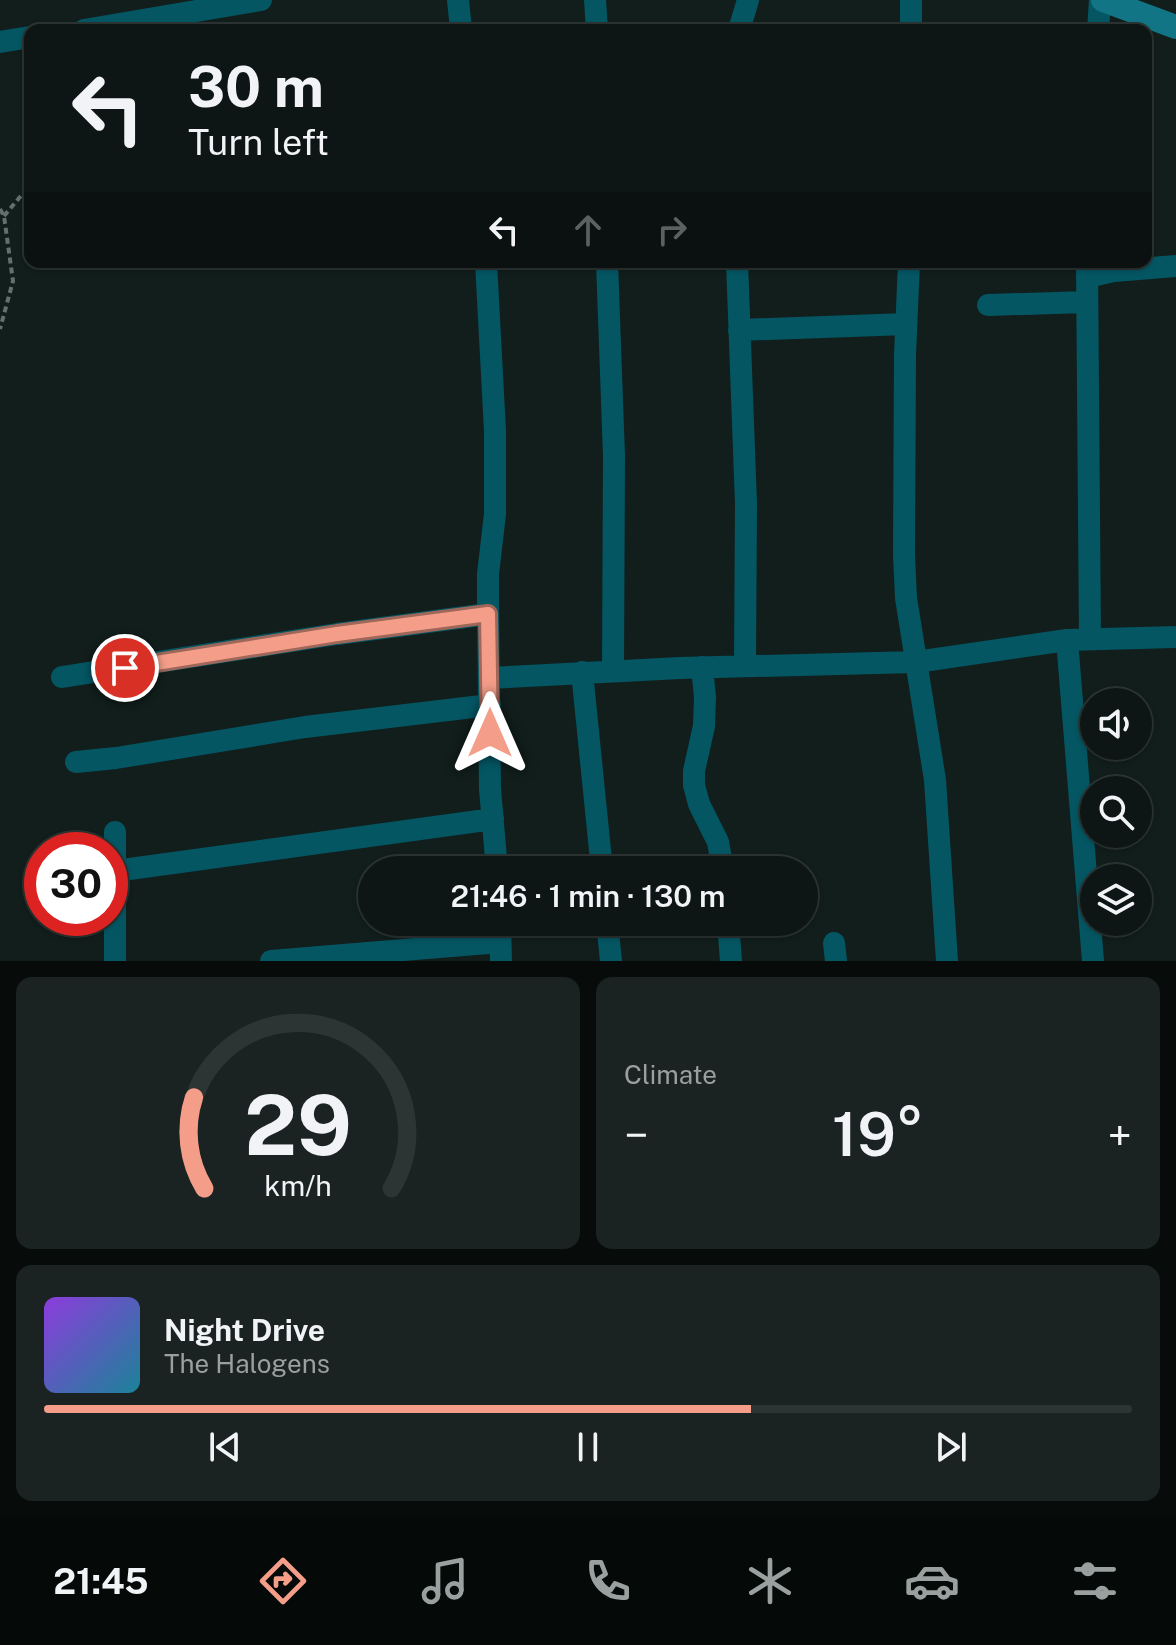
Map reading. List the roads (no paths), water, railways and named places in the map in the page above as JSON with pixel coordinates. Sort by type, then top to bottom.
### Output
[{"type":"street","points":[[119,24],[261,0]]},
{"type":"street","points":[[458,0],[460,24]]},
{"type":"street","points":[[595,0],[597,24]]},
{"type":"street","points":[[741,24],[748,0]]},
{"type":"street","points":[[911,0],[911,24]]},
{"type":"street","points":[[1099,24],[1101,0],[1176,27]]},
{"type":"street","points":[[0,42],[24,38]]},
{"type":"street","points":[[1152,268],[1176,266]]},
{"type":"street","points":[[486,268],[495,431],[495,514],[488,574],[488,614],[496,856]]},
{"type":"street","points":[[607,268],[614,456],[613,671]]},
{"type":"street","points":[[737,268],[746,504],[745,665]]},
{"type":"street","points":[[909,268],[906,598],[935,780],[947,961]]},
{"type":"street","points":[[1090,639],[1087,270],[1151,268]]},
{"type":"street","points":[[988,305],[1087,302]]},
{"type":"street","points":[[739,330],[906,324]]},
{"type":"street","points":[[62,677],[488,614]]},
{"type":"street","points":[[490,678],[745,665],[916,662],[1067,640],[1176,637]]},
{"type":"street","points":[[1067,640],[1093,961]]},
{"type":"street","points":[[702,667],[704,726],[694,785],[699,804],[718,842],[720,856]]},
{"type":"street","points":[[582,672],[601,856]]},
{"type":"street","points":[[76,762],[305,727],[490,705]]},
{"type":"street","points":[[128,869],[493,819]]},
{"type":"street","points":[[115,936],[115,961]]},
{"type":"street","points":[[608,936],[611,961]]},
{"type":"street","points":[[729,936],[731,961]]},
{"type":"street","points":[[271,961],[500,942]]}]
